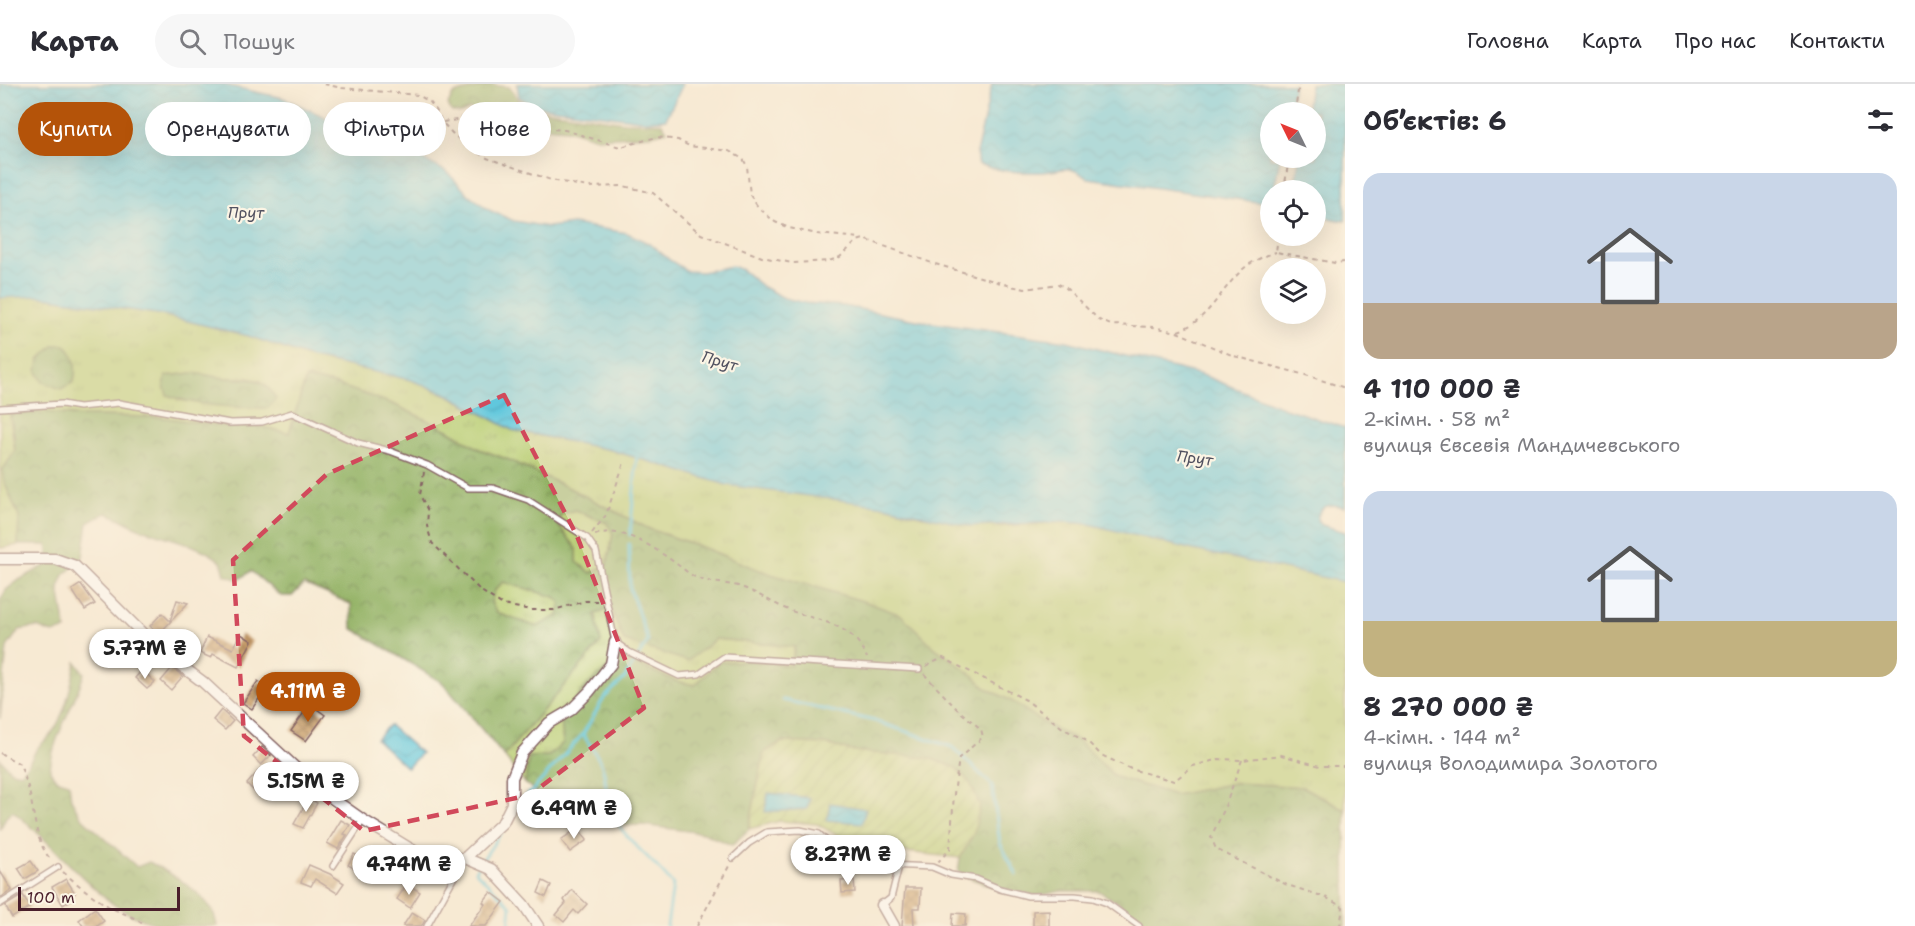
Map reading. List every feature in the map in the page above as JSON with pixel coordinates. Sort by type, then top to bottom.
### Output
[{"type":"street","points":[[0,560],[55,559],[75,566],[156,647],[203,682],[316,787],[363,820],[419,854],[445,860],[468,859],[491,869],[524,905],[537,926]]},
{"type":"street","points":[[468,859],[503,822],[512,804],[512,778],[522,753],[549,723],[571,710],[589,692],[611,664],[615,642]]},
{"type":"street","points":[[882,905],[894,926]]},
{"type":"lane","points":[[0,408],[62,404],[79,407],[119,403],[230,423],[262,422],[292,413],[358,443],[390,451],[428,465],[468,488],[493,488],[528,500],[587,538],[596,551],[615,642],[629,652],[680,676],[699,674],[724,657],[919,669]]},
{"type":"lane","points":[[333,866],[363,820]]},
{"type":"lane","points":[[734,858],[749,843],[767,832],[800,830],[819,834],[846,860],[932,867],[951,875],[976,879],[1000,889],[1028,896],[1093,898],[1107,903],[1139,926]]},
{"type":"lane","points":[[427,926],[468,859]]},
{"type":"lane","points":[[882,905],[891,898],[899,866]]},
{"type":"lane","points":[[0,904],[58,867]]},
{"type":"path","points":[[324,84],[342,88],[418,95],[429,102]]},
{"type":"path","points":[[1296,102],[1299,84]]},
{"type":"path","points":[[446,121],[457,120],[472,111],[484,119],[495,122],[519,127],[565,130],[620,147],[657,137],[678,140],[689,146],[729,151],[743,159],[747,166],[750,195],[758,207],[776,222],[789,228],[864,239],[932,263],[1025,289],[1058,284],[1065,287],[1098,320],[1111,325],[1153,327],[1176,332],[1234,356],[1345,388]]},
{"type":"path","points":[[446,126],[467,146],[487,158],[551,180],[588,187],[624,186],[653,193],[701,234],[769,259],[792,262],[829,261],[840,257],[857,241],[864,239]]},
{"type":"path","points":[[1276,252],[1277,246]]},
{"type":"path","points":[[1176,332],[1190,327],[1206,313],[1239,272],[1254,260],[1276,252],[1335,263],[1345,262]]},
{"type":"path","points":[[587,538],[606,514],[625,460]]},
{"type":"path","points":[[428,465],[420,495],[428,511],[427,526],[432,543],[481,591],[503,605],[531,610],[554,610],[585,601],[606,601]]},
{"type":"path","points":[[587,538],[602,532],[622,534],[649,545],[695,577],[739,587],[785,608],[819,618],[838,627],[858,641],[870,666]]},
{"type":"path","points":[[932,867],[950,849],[959,758],[983,737],[981,729],[957,709],[919,669],[943,658],[1026,700],[1064,729],[1088,741],[1101,755],[1158,778],[1174,781],[1193,766],[1219,759],[1242,760],[1281,755],[1320,766],[1345,766]]},
{"type":"path","points":[[0,753],[20,764],[29,791],[43,852],[79,886],[106,905],[139,920],[145,926]]},
{"type":"path","points":[[1242,760],[1211,837],[1216,849],[1287,885],[1325,897],[1344,906],[1340,926]]},
{"type":"path","points":[[697,926],[734,858]]},
{"type":"highlighted area","points":[[504,395],[577,536],[644,708],[530,795],[364,831],[244,736],[233,560],[327,474]]},
{"type":"green space","points":[[489,85],[509,87],[523,102],[458,102],[458,113],[452,112],[448,105],[453,94]]},
{"type":"green space","points":[[551,111],[624,122],[662,123],[667,131],[651,135],[597,138],[568,129],[551,128]]},
{"type":"green space","points":[[38,296],[163,315],[249,336],[308,357],[411,380],[448,395],[512,430],[611,450],[727,485],[840,499],[885,506],[923,516],[1003,526],[1066,522],[1089,524],[1194,550],[1345,582],[1345,810],[1303,787],[1235,783],[1175,795],[1115,777],[1079,742],[984,687],[974,676],[935,648],[764,572],[649,529],[567,487],[479,449],[448,430],[306,378],[289,433],[254,425],[230,427],[159,417],[10,415],[15,452],[4,481],[19,517],[18,545],[0,548],[0,298]],"holes":[[[227,378],[248,378],[261,381],[268,407],[239,407],[179,400]]]},
{"type":"green space","points":[[55,345],[65,345],[73,358],[75,367],[74,382],[61,389],[43,382],[37,372],[39,360]]},
{"type":"green space","points":[[192,373],[255,380],[266,386],[276,399],[268,408],[217,406],[167,395],[164,386],[166,376]]},
{"type":"green space","points":[[306,378],[338,385],[393,404],[448,430],[479,449],[567,487],[649,529],[764,572],[866,602],[901,615],[935,648],[974,676],[984,687],[1013,702],[1047,725],[1079,741],[1115,777],[1175,795],[1235,783],[1303,787],[1345,810],[1345,926],[1149,926],[1099,891],[1061,891],[1037,896],[991,886],[958,872],[960,858],[974,833],[878,754],[824,744],[781,742],[764,753],[749,829],[732,845],[703,833],[642,825],[594,824],[567,808],[551,804],[525,783],[529,757],[549,756],[563,743],[561,717],[587,685],[617,660],[631,662],[675,681],[695,685],[719,662],[749,661],[791,666],[795,647],[716,639],[687,661],[624,641],[611,609],[595,614],[601,642],[504,756],[443,683],[352,628],[351,604],[304,584],[292,596],[281,596],[251,571],[238,580],[225,575],[221,562],[206,552],[139,528],[106,513],[88,523],[83,557],[64,575],[59,588],[66,630],[52,633],[37,627],[19,630],[7,647],[0,719],[0,601],[6,590],[19,580],[50,563],[47,545],[18,545],[19,517],[4,481],[2,470],[15,452],[10,415],[47,412],[79,416],[159,417],[230,427],[254,425],[289,433]],"holes":[[[575,510],[607,523],[613,534],[607,565],[591,573],[577,562],[577,549],[558,525],[561,514]],[[503,582],[555,597],[561,603],[558,616],[537,627],[497,613],[491,602],[495,590]]]},
{"type":"green space","points":[[575,510],[607,523],[613,534],[607,565],[591,573],[577,562],[577,549],[558,525],[561,514]]},
{"type":"green space","points":[[503,582],[555,597],[561,603],[558,616],[537,627],[497,613],[491,602],[495,590]]},
{"type":"green space","points":[[611,609],[687,661],[715,639],[795,646],[791,666],[749,661],[719,662],[695,685],[675,681],[631,662],[563,743],[549,756],[529,757],[525,783],[504,756],[601,642],[595,614]]},
{"type":"green space","points":[[76,662],[84,673],[59,733],[50,771],[56,779],[69,783],[71,799],[81,817],[137,867],[149,862],[193,889],[208,904],[217,926],[161,925],[132,915],[109,901],[13,811],[6,817],[0,830],[0,759],[11,771],[21,773],[26,768],[36,750],[52,733],[61,717]]},
{"type":"green space","points":[[781,742],[824,744],[852,751],[929,758],[956,768],[970,783],[980,805],[974,833],[960,858],[879,849],[851,843],[817,824],[780,821],[749,829],[764,753]]},
{"type":"water","name":"Прут","points":[[0,84],[220,84],[292,102],[145,102],[145,156],[311,156],[311,111],[323,116],[323,156],[417,156],[447,172],[467,193],[489,210],[514,221],[548,227],[573,224],[627,233],[650,244],[687,271],[702,272],[732,266],[742,270],[763,287],[784,298],[806,303],[844,306],[932,323],[1067,341],[1202,375],[1285,408],[1345,428],[1345,507],[1327,506],[1321,510],[1317,520],[1322,525],[1345,532],[1345,582],[1194,550],[1089,524],[1066,522],[968,526],[885,506],[727,485],[611,450],[512,430],[449,395],[411,380],[308,357],[249,336],[163,315],[38,296],[0,298]]},
{"type":"water","points":[[517,84],[683,84],[666,119],[648,121],[551,108],[551,102],[527,102],[519,97]]},
{"type":"water","points":[[992,84],[1294,84],[1291,102],[1260,102],[1260,168],[1278,168],[1276,180],[1260,180],[1260,203],[1088,178],[1069,169],[1018,172],[993,168],[978,164],[976,154]]},
{"type":"water","points":[[1310,84],[1345,84],[1345,221],[1326,218],[1326,180],[1296,180],[1297,168],[1326,168],[1326,102],[1307,102]]},
{"type":"water","points":[[389,725],[421,753],[407,768],[376,739]]},
{"type":"water","points":[[768,793],[810,798],[807,809],[765,812]]},
{"type":"water","points":[[830,803],[866,809],[862,823],[827,820]]},
{"type":"building","points":[[81,584],[95,604],[85,610],[72,590]]},
{"type":"building","points":[[177,600],[188,603],[159,634],[150,626],[162,613],[170,621]]},
{"type":"building","points":[[241,634],[252,641],[238,667],[213,654],[211,658],[200,653],[207,637],[233,649]]},
{"type":"building","points":[[139,643],[145,650],[131,661],[125,654]]},
{"type":"building","points":[[172,668],[183,676],[171,690],[161,681]]},
{"type":"building","points":[[142,670],[155,682],[147,689],[135,678]]},
{"type":"building","points":[[258,681],[267,687],[252,709],[243,703]]},
{"type":"building","points":[[310,704],[325,715],[306,741],[291,731]]},
{"type":"building","points":[[221,710],[233,721],[225,730],[213,720]]},
{"type":"building","points":[[262,747],[271,755],[261,765],[253,757]]},
{"type":"building","points":[[261,768],[271,776],[256,793],[247,784]]},
{"type":"building","points":[[309,798],[317,803],[303,828],[294,824]]},
{"type":"building","points":[[341,820],[350,825],[338,849],[327,843]]},
{"type":"building","points":[[578,828],[587,840],[570,852],[561,840]]},
{"type":"building","points":[[354,854],[367,861],[361,872],[348,865]]},
{"type":"building","points":[[31,861],[38,871],[25,879],[18,868]]},
{"type":"building","points":[[309,865],[344,883],[337,893],[315,879],[311,886],[301,882]]},
{"type":"building","points":[[0,871],[12,890],[0,898]]},
{"type":"building","points":[[66,879],[75,893],[69,897],[71,900],[63,905],[52,887]]},
{"type":"building","points":[[854,880],[855,892],[842,893],[841,881]]},
{"type":"building","points":[[543,881],[551,885],[546,897],[538,893]]},
{"type":"building","points":[[407,884],[420,892],[410,908],[397,899]]},
{"type":"building","points":[[905,888],[921,888],[920,908],[913,908],[914,926],[902,926]]},
{"type":"building","points":[[572,890],[587,904],[578,914],[574,910],[564,922],[556,915],[566,903],[564,900]]},
{"type":"building","points":[[491,892],[504,902],[486,926],[469,926],[485,904],[483,902]]},
{"type":"building","points":[[23,895],[30,907],[12,918],[5,906]]},
{"type":"building","points":[[95,908],[104,921],[97,926],[83,926],[79,920]]},
{"type":"building","points":[[1049,910],[1049,926],[1033,926],[1033,911]]},
{"type":"building","points":[[412,912],[425,920],[423,924],[403,926]]},
{"type":"building","points":[[953,913],[966,914],[965,926],[952,926]]},
{"type":"waterway","points":[[630,535],[637,453]]},
{"type":"waterway","points":[[509,926],[511,906],[475,871],[522,802],[583,734],[604,698],[624,679],[648,641],[630,589],[629,544]]},
{"type":"waterway","points":[[783,700],[875,721],[952,747],[992,785],[1000,843],[1017,875]]},
{"type":"waterway","points":[[583,734],[602,766],[612,815],[618,825],[673,885],[667,926]]}]
